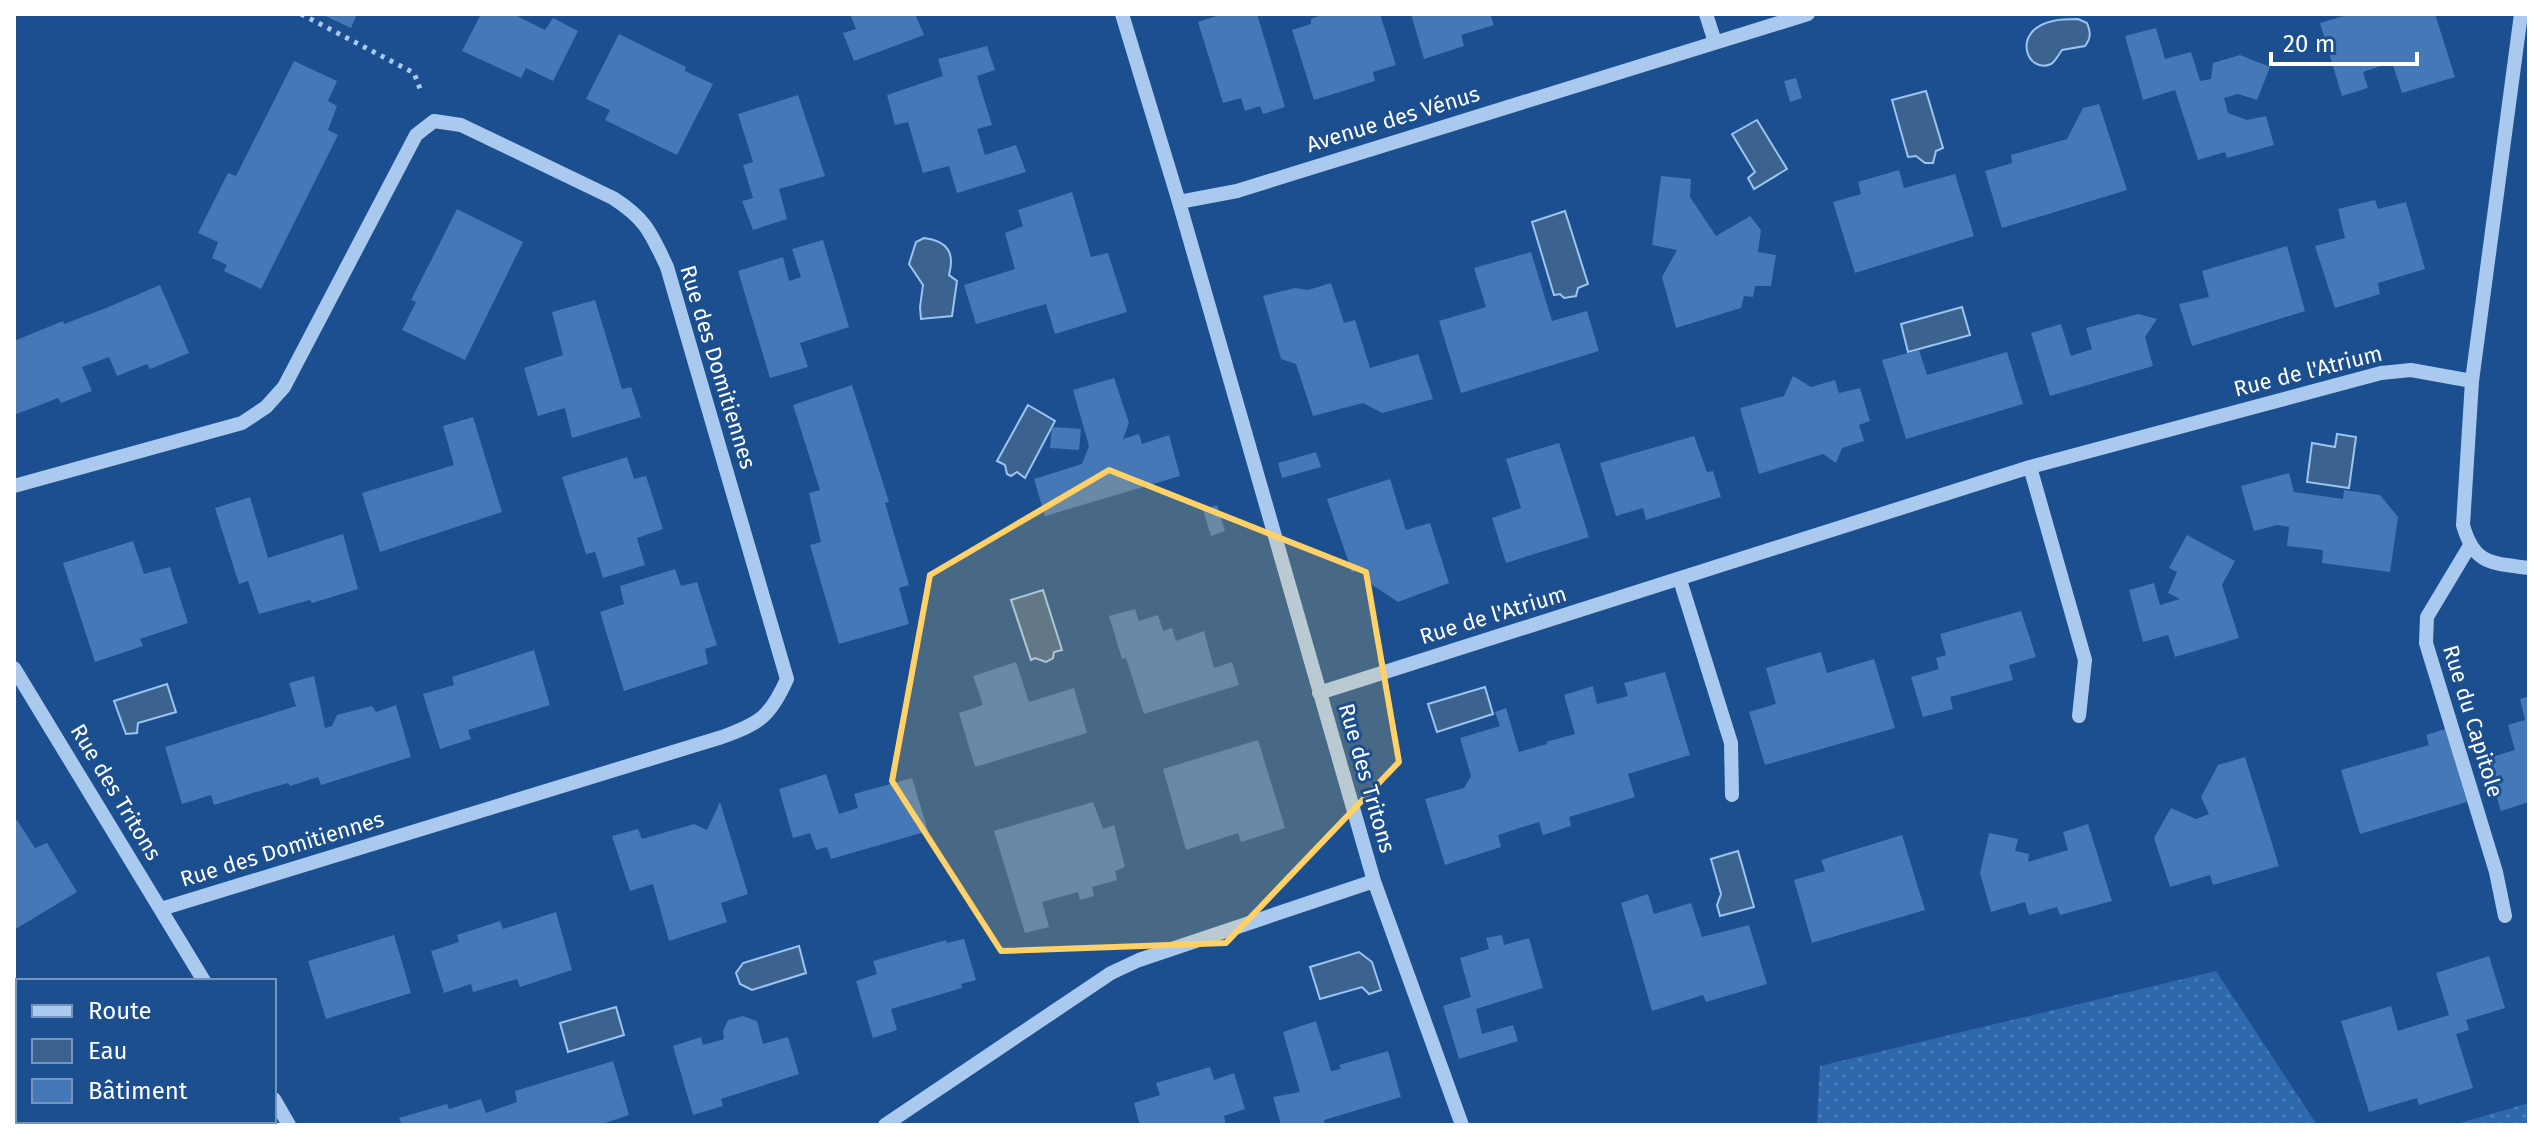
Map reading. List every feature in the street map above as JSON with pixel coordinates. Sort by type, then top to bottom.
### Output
[{"type":"street","points":[[1122,14],[1179,202]]},
{"type":"street","points":[[1706,14],[1715,42]]},
{"type":"street","name":"Avenue des Vénus","points":[[1179,202],[1237,191],[1808,14]]},
{"type":"street","points":[[2521,14],[2472,381],[2463,525],[2469,547],[2491,563],[2529,568]]},
{"type":"street","points":[[14,486],[242,423],[266,407],[284,387],[416,135],[434,121]]},
{"type":"street","name":"Rue des Domitiennes","points":[[161,909],[755,725],[776,703],[787,679],[674,290],[649,227],[630,208],[613,198],[461,125],[434,121]]},
{"type":"street","name":"Rue des Tritons","points":[[885,1125],[1111,973],[1139,960],[1374,881],[1179,202]]},
{"type":"street","name":"Rue de l'Atrium","points":[[1319,693],[2030,467],[2381,373],[2411,370],[2472,381]]},
{"type":"street","points":[[2030,467],[2085,660],[2079,716]]},
{"type":"street","name":"Rue du Capitole","points":[[2469,547],[2427,617],[2426,643],[2496,872],[2505,916]]},
{"type":"street","points":[[1680,580],[1731,743],[1732,795]]},
{"type":"street","name":"Rue des Tritons","points":[[14,668],[203,979]]},
{"type":"street","points":[[1374,881],[1462,1125]]},
{"type":"street","points":[[276,1102],[289,1125]]},
{"type":"path","points":[[301,14],[414,73],[434,121]]},
{"type":"highlighted area","points":[[1109,470],[1366,572],[1399,762],[1226,943],[1001,951],[892,781],[930,575]]},
{"type":"shaded area","points":[[2216,971],[2317,1125],[1817,1125],[1820,1066]]},
{"type":"shaded area","points":[[2529,1103],[2529,1125],[2453,1125]]},
{"type":"water","points":[[2078,19],[2087,23],[2089,30],[2085,46],[2062,50],[2051,64],[2042,66],[2030,58],[2027,41],[2031,33],[2056,20]]},
{"type":"water","points":[[1926,91],[1943,148],[1936,151],[1933,163],[1925,163],[1916,156],[1908,157],[1892,100]]},
{"type":"water","points":[[1757,120],[1787,169],[1754,189],[1748,178],[1755,172],[1732,134]]},
{"type":"water","points":[[1565,211],[1588,284],[1578,288],[1576,296],[1564,298],[1560,294],[1554,295],[1532,222]]},
{"type":"water","points":[[924,238],[944,245],[950,254],[949,275],[957,281],[952,316],[921,319],[923,285],[909,264],[916,242]]},
{"type":"water","points":[[1962,307],[1970,335],[1908,352],[1901,324]]},
{"type":"water","points":[[1028,405],[1055,421],[1025,478],[1017,472],[1011,476],[1007,474],[1005,465],[997,461]]},
{"type":"water","points":[[2337,434],[2356,437],[2349,488],[2307,482],[2312,443],[2335,447]]},
{"type":"water","points":[[1043,590],[1062,650],[1054,652],[1053,658],[1046,662],[1035,658],[1031,660],[1011,600]]},
{"type":"water","points":[[167,684],[176,712],[138,723],[137,733],[126,734],[114,701]]},
{"type":"water","points":[[1485,687],[1493,714],[1437,732],[1428,704]]},
{"type":"water","points":[[1738,851],[1754,907],[1720,916],[1717,905],[1721,894],[1711,859]]},
{"type":"water","points":[[799,946],[806,973],[752,990],[740,984],[736,973],[743,963]]},
{"type":"water","points":[[1359,952],[1372,962],[1381,990],[1369,994],[1362,987],[1320,999],[1310,967]]},
{"type":"water","points":[[616,1007],[624,1035],[568,1052],[560,1023]]},
{"type":"building","points":[[321,14],[357,14],[351,28]]},
{"type":"building","points":[[481,14],[513,14],[545,30],[553,18],[578,31],[553,81],[526,68],[521,78],[462,51]]},
{"type":"building","points":[[850,14],[915,14],[924,35],[854,61],[843,33],[856,29]]},
{"type":"building","points":[[1223,14],[1257,14],[1285,107],[1263,114],[1260,106],[1245,111],[1241,98],[1223,103],[1198,22]]},
{"type":"building","points":[[1324,14],[1380,14],[1396,65],[1373,72],[1375,81],[1314,100],[1292,30],[1311,24],[1311,19]]},
{"type":"building","points":[[1411,14],[1490,14],[1494,25],[1461,35],[1464,46],[1424,59]]},
{"type":"building","points":[[2343,14],[2435,14],[2455,77],[2402,93],[2392,62],[2363,72],[2368,88],[2342,96],[2320,23]]},
{"type":"building","points":[[2156,28],[2165,59],[2191,52],[2200,81],[2211,79],[2213,63],[2240,55],[2270,67],[2257,100],[2238,94],[2224,98],[2228,113],[2247,120],[2266,116],[2274,145],[2227,158],[2225,152],[2198,160],[2175,90],[2143,100],[2125,36]]},
{"type":"building","points":[[619,34],[713,84],[677,155],[605,120],[610,110],[586,99]]},
{"type":"building","points":[[987,46],[995,70],[977,76],[992,125],[977,129],[985,155],[1016,145],[1026,172],[957,193],[949,166],[923,173],[908,122],[895,125],[887,95],[943,76],[938,59]]},
{"type":"building","points":[[294,61],[337,81],[328,101],[337,106],[328,130],[338,135],[261,289],[224,271],[227,265],[212,258],[218,242],[198,233],[228,173],[236,176]]},
{"type":"building","points":[[1796,78],[1802,98],[1790,102],[1784,81]]},
{"type":"building","points":[[798,95],[825,176],[779,189],[787,219],[753,230],[742,201],[753,198],[743,165],[753,162],[738,114]]},
{"type":"building","points":[[2099,104],[2127,190],[2002,228],[1985,171],[2012,163],[2011,155],[2067,139],[2083,108]]},
{"type":"building","points":[[1899,170],[1904,188],[1955,174],[1974,236],[1855,273],[1833,202],[1861,194],[1858,182]]},
{"type":"building","points":[[1661,176],[1691,179],[1690,197],[1716,236],[1750,216],[1761,230],[1758,252],[1776,255],[1771,286],[1755,286],[1753,297],[1744,296],[1741,308],[1676,328],[1662,277],[1677,250],[1652,245]]},
{"type":"building","points":[[1072,192],[1091,257],[1108,253],[1127,312],[1055,334],[1046,304],[976,324],[964,285],[1015,269],[1005,233],[1023,226],[1018,210]]},
{"type":"building","points":[[2375,200],[2378,209],[2406,202],[2425,269],[2378,283],[2380,294],[2335,308],[2315,246],[2345,238],[2338,209]]},
{"type":"building","points":[[457,209],[523,242],[465,360],[402,330],[416,302],[411,300]]},
{"type":"building","points":[[823,240],[849,327],[800,343],[808,367],[770,378],[738,271],[783,257],[789,281],[801,277],[792,249]]},
{"type":"building","points":[[2287,246],[2305,311],[2192,346],[2179,304],[2209,297],[2202,271]]},
{"type":"building","points":[[1531,252],[1552,321],[1587,311],[1599,351],[1461,393],[1439,321],[1486,307],[1474,268]]},
{"type":"building","points":[[1331,283],[1344,323],[1355,320],[1370,368],[1418,354],[1433,399],[1382,413],[1363,403],[1313,416],[1296,364],[1281,359],[1263,296],[1295,288],[1308,290]]},
{"type":"building","points":[[160,285],[189,353],[150,369],[147,364],[117,376],[109,357],[82,367],[92,391],[61,403],[58,398],[14,415],[14,341]]},
{"type":"building","points":[[595,300],[622,389],[631,387],[641,417],[572,438],[565,408],[538,416],[524,368],[563,355],[552,312]]},
{"type":"building","points":[[2138,314],[2157,319],[2145,337],[2153,366],[2050,396],[2031,333],[2061,324],[2071,356],[2092,349],[2086,328]]},
{"type":"building","points":[[1919,350],[1927,375],[2007,352],[2023,404],[1906,439],[1882,360]]},
{"type":"building","points":[[1793,376],[1811,387],[1835,380],[1839,393],[1860,388],[1870,421],[1859,425],[1864,441],[1842,448],[1836,463],[1823,454],[1759,474],[1740,408],[1784,396]]},
{"type":"building","points":[[1114,378],[1129,423],[1123,439],[1139,434],[1142,444],[1169,435],[1180,476],[1045,516],[1034,479],[1082,464],[1089,446],[1073,390]]},
{"type":"building","points":[[852,385],[889,502],[885,503],[909,585],[899,588],[909,624],[839,644],[810,545],[821,542],[809,493],[820,490],[793,405]]},
{"type":"building","points":[[473,417],[502,512],[380,552],[362,493],[454,465],[443,426]]},
{"type":"building","points":[[1052,427],[1081,429],[1079,450],[1050,448]]},
{"type":"building","points":[[1694,436],[1707,472],[1713,471],[1721,497],[1646,520],[1643,508],[1616,516],[1600,463]]},
{"type":"building","points":[[1559,443],[1589,537],[1506,563],[1492,518],[1521,508],[1506,459]]},
{"type":"building","points":[[1316,452],[1321,467],[1282,478],[1278,463]]},
{"type":"building","points":[[627,457],[634,479],[646,476],[663,529],[637,538],[645,565],[603,578],[595,552],[586,554],[562,477]]},
{"type":"building","points":[[2289,473],[2294,492],[2343,499],[2344,490],[2380,495],[2398,517],[2390,572],[2322,563],[2323,550],[2287,546],[2289,527],[2277,525],[2254,531],[2241,486]]},
{"type":"building","points":[[1390,479],[1406,530],[1430,523],[1449,583],[1398,602],[1371,584],[1365,568],[1352,572],[1327,499]]},
{"type":"building","points":[[250,497],[268,558],[343,534],[358,589],[259,614],[248,581],[239,584],[215,508]]},
{"type":"building","points":[[1217,505],[1225,531],[1211,536],[1203,510]]},
{"type":"building","points":[[2187,535],[2235,561],[2222,585],[2239,638],[2175,657],[2168,635],[2143,642],[2129,590],[2154,583],[2160,605],[2180,599],[2168,593],[2177,572],[2169,568]]},
{"type":"building","points":[[133,541],[144,574],[170,567],[188,623],[140,639],[143,646],[95,662],[63,563]]},
{"type":"building","points":[[675,569],[681,586],[697,582],[717,645],[705,649],[708,664],[624,691],[600,612],[624,604],[620,586]]},
{"type":"building","points":[[1135,609],[1139,621],[1158,615],[1163,631],[1172,628],[1176,641],[1204,631],[1214,668],[1232,662],[1239,685],[1144,714],[1109,616]]},
{"type":"building","points":[[2021,611],[2036,657],[2009,665],[2013,680],[1950,697],[1953,709],[1923,717],[1911,677],[1939,669],[1936,658],[1946,655],[1940,634]]},
{"type":"building","points":[[534,650],[550,705],[468,730],[471,739],[440,749],[423,694],[454,685],[452,677]]},
{"type":"building","points":[[1821,652],[1827,673],[1874,659],[1895,728],[1765,765],[1749,712],[1776,704],[1766,668]]},
{"type":"building","points":[[1016,662],[1029,702],[1074,688],[1087,733],[975,767],[959,713],[983,705],[973,676]]},
{"type":"building","points":[[1665,672],[1690,755],[1628,774],[1635,797],[1569,817],[1571,826],[1543,835],[1539,822],[1498,835],[1501,847],[1445,865],[1425,799],[1464,788],[1471,776],[1460,738],[1500,726],[1495,712],[1506,708],[1519,752],[1547,744],[1575,734],[1564,695],[1593,686],[1597,704],[1628,696],[1624,683]]},
{"type":"building","points":[[314,676],[325,728],[332,726],[337,715],[372,706],[376,712],[396,705],[411,757],[321,785],[318,777],[214,805],[211,795],[182,804],[165,747],[296,706],[289,683]]},
{"type":"building","points":[[2529,696],[2529,802],[2501,811],[2485,759],[2515,750],[2508,725],[2525,720],[2520,699]]},
{"type":"building","points":[[2445,729],[2467,802],[2360,834],[2341,770],[2429,745],[2426,735]]},
{"type":"building","points":[[1258,740],[1285,828],[1241,842],[1238,833],[1186,850],[1163,769]]},
{"type":"building","points":[[2245,757],[2279,866],[2213,885],[2210,875],[2170,887],[2154,838],[2171,808],[2196,819],[2209,814],[2201,797],[2218,765]]},
{"type":"building","points":[[826,774],[839,814],[858,808],[854,794],[912,778],[928,831],[831,859],[827,847],[816,850],[810,833],[793,838],[779,789]]},
{"type":"building","points":[[720,802],[748,894],[721,903],[727,922],[669,941],[653,884],[630,891],[612,836],[638,829],[642,839],[694,824],[707,830]]},
{"type":"building","points":[[1093,802],[1103,829],[1114,825],[1125,867],[1115,871],[1117,880],[1092,887],[1094,896],[1080,900],[1078,892],[1042,902],[1049,927],[1025,933],[994,831]]},
{"type":"building","points":[[17,820],[35,848],[47,843],[77,892],[14,930],[14,822]]},
{"type":"building","points":[[2088,824],[2112,901],[2060,915],[2057,907],[2029,915],[2025,902],[1991,912],[1980,873],[1989,833],[2018,839],[2015,851],[2029,854],[2028,862],[2068,850],[2063,832]]},
{"type":"building","points":[[1902,835],[1925,910],[1812,943],[1794,880],[1825,871],[1821,860]]},
{"type":"building","points":[[1648,894],[1654,914],[1691,903],[1702,937],[1749,925],[1767,984],[1706,1002],[1703,995],[1652,1011],[1621,903]]},
{"type":"building","points":[[556,912],[572,970],[520,987],[517,979],[473,992],[471,984],[444,993],[431,951],[459,942],[457,935],[500,921],[503,929]]},
{"type":"building","points":[[394,935],[411,993],[326,1019],[308,961]]},
{"type":"building","points":[[1502,935],[1504,945],[1529,938],[1543,988],[1476,1009],[1482,1034],[1513,1025],[1518,1041],[1459,1059],[1443,1006],[1471,997],[1460,958],[1489,949],[1486,938]]},
{"type":"building","points":[[964,939],[976,980],[961,984],[962,988],[891,1009],[897,1030],[873,1038],[856,981],[877,974],[873,961],[946,940],[947,943]]},
{"type":"building","points":[[2489,956],[2505,1008],[2466,1020],[2469,1030],[2456,1034],[2473,1088],[2419,1105],[2417,1098],[2369,1112],[2341,1021],[2391,1006],[2398,1031],[2449,1015],[2436,973]]},
{"type":"building","points":[[743,1016],[757,1021],[763,1044],[788,1037],[799,1074],[721,1099],[723,1106],[693,1115],[673,1046],[701,1037],[703,1045],[724,1039],[723,1031],[728,1020]]},
{"type":"building","points":[[1316,1021],[1331,1071],[1341,1069],[1339,1065],[1388,1051],[1401,1097],[1324,1120],[1325,1125],[1281,1125],[1273,1097],[1300,1092],[1283,1032]]},
{"type":"building","points":[[613,1061],[629,1115],[599,1125],[402,1125],[399,1118],[447,1104],[449,1109],[481,1099],[486,1113],[517,1102],[515,1091]]},
{"type":"building","points":[[1210,1067],[1214,1080],[1234,1073],[1245,1109],[1224,1116],[1226,1125],[1140,1125],[1134,1103],[1160,1095],[1156,1083]]},
{"type":"building","points":[[218,1123],[220,1125],[150,1125]]}]
